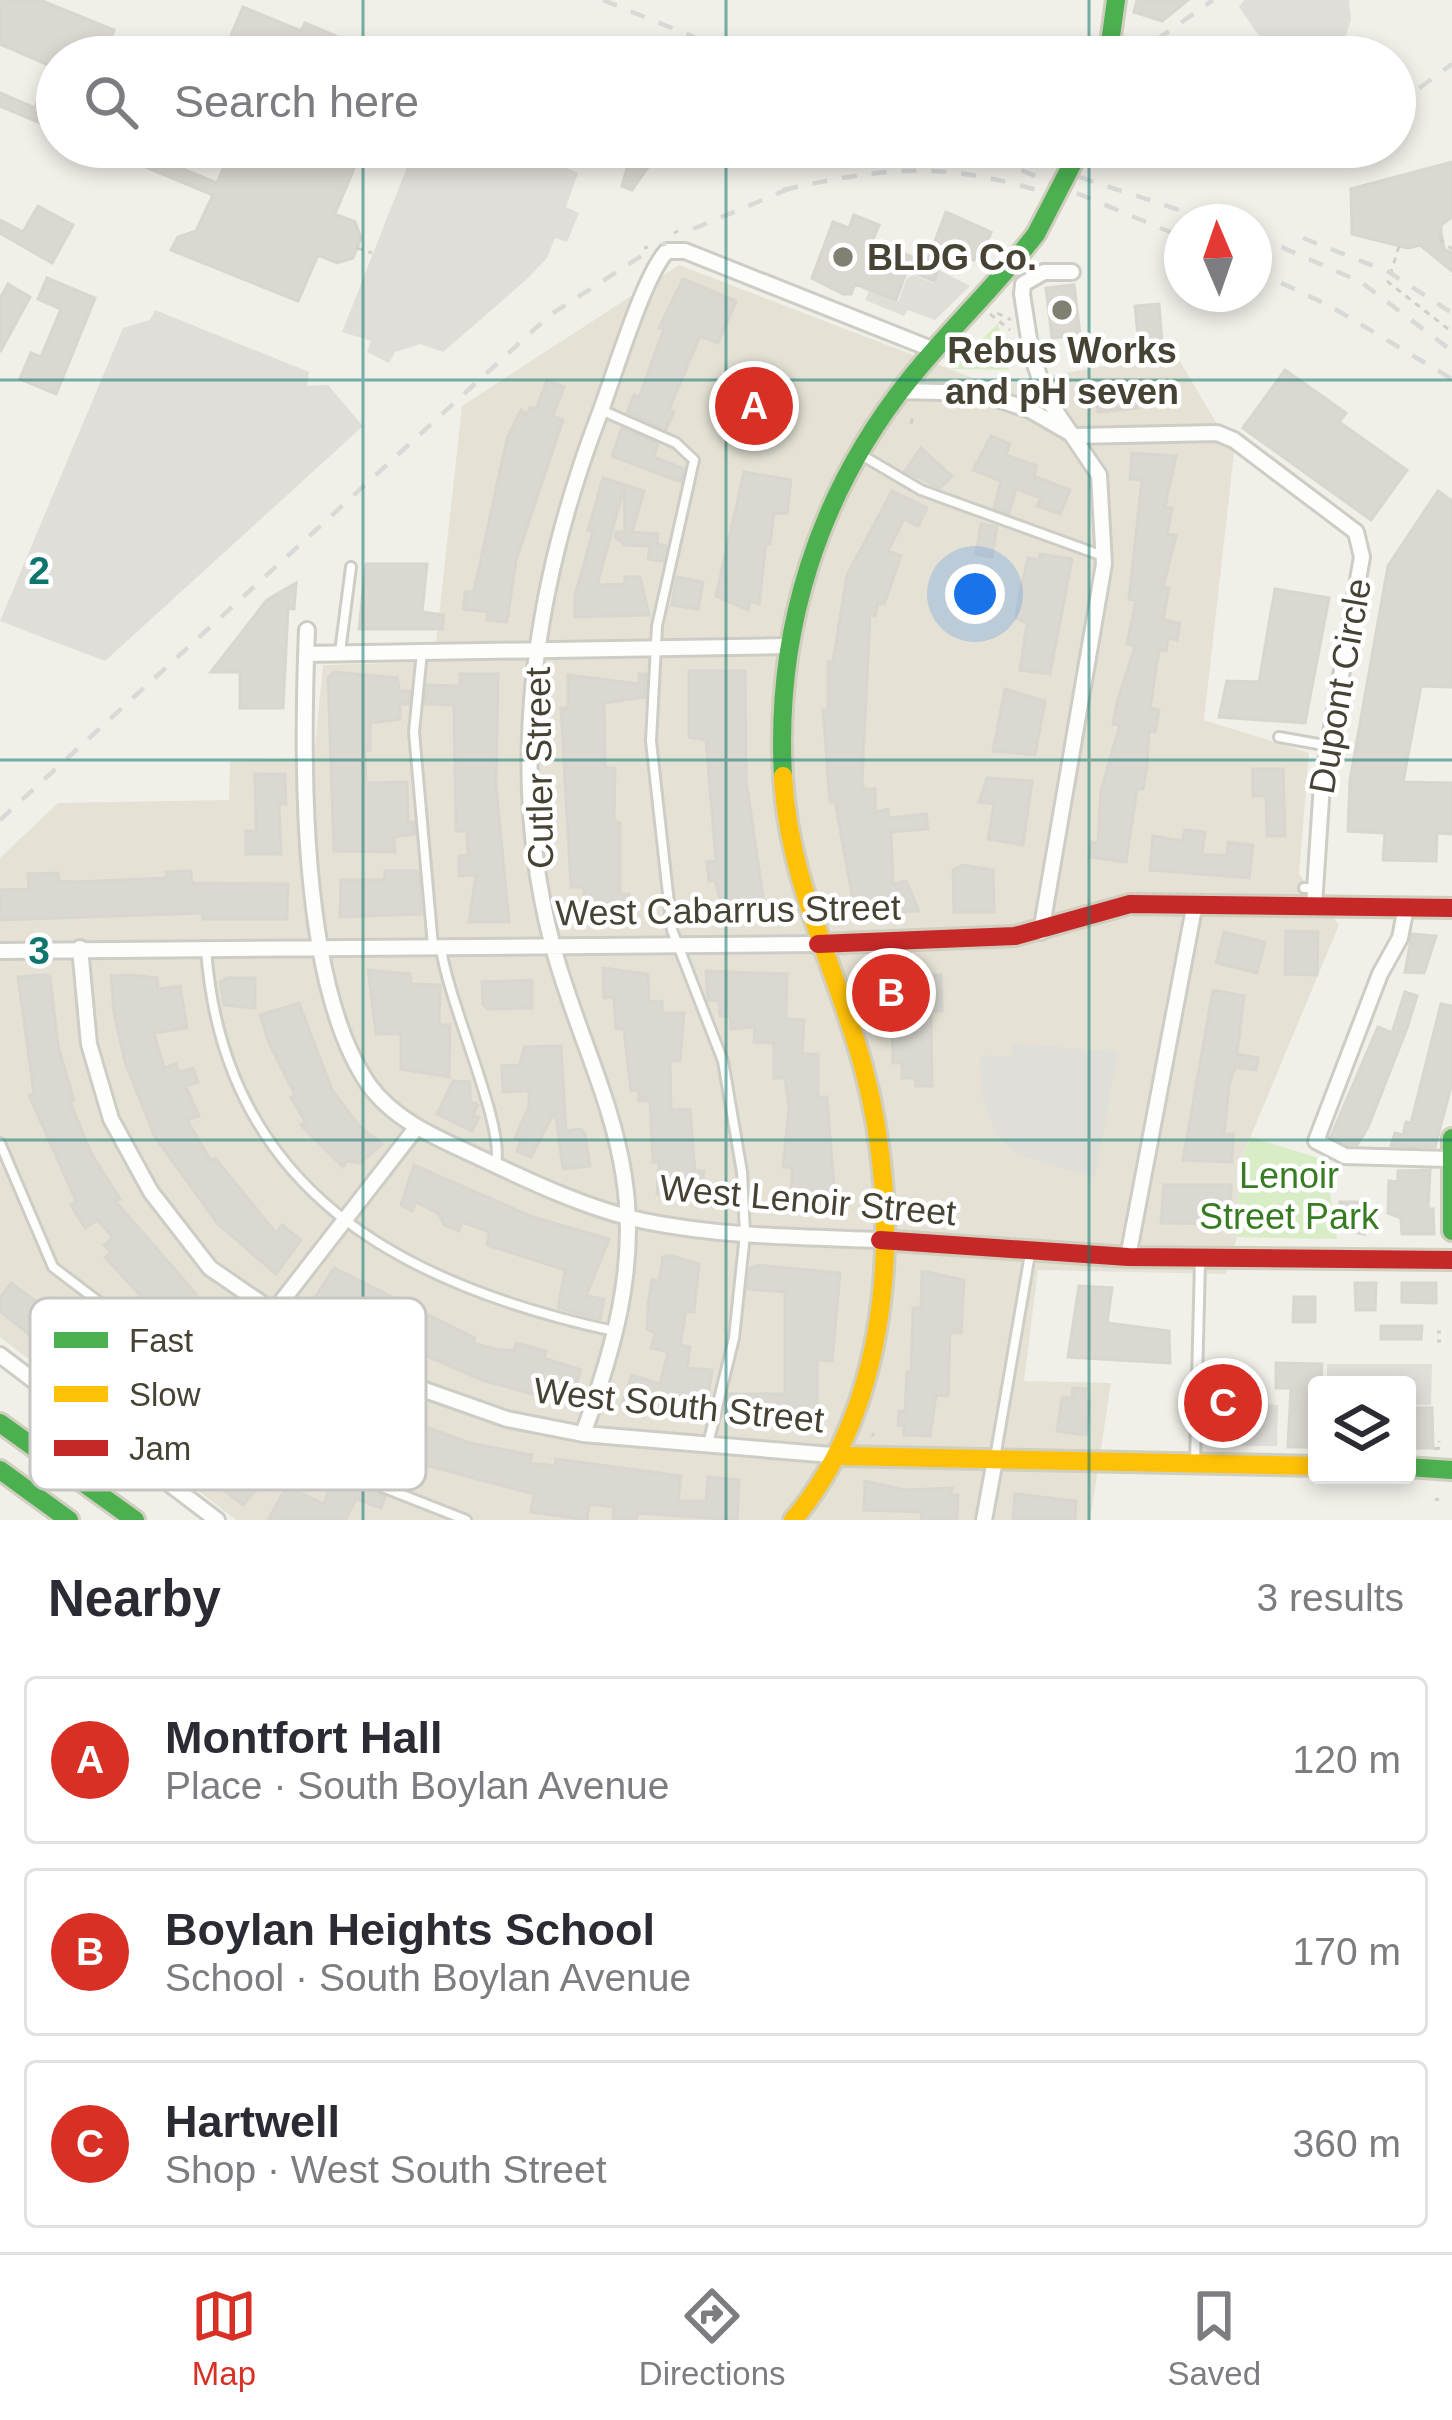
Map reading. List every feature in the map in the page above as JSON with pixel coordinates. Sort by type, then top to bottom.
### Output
[{"type":"street","points":[[1111,36],[1116,0]]},
{"type":"street","points":[[793,1520],[843,1456],[875,1337],[880,1240],[878,1160],[865,1076],[818,944],[790,841],[784,789],[788,646],[807,568],[857,453],[934,350],[981,304],[1036,234],[1070,168]]},
{"type":"street","name":"Cutler Street","points":[[583,1434],[619,1332],[627,1216],[617,1145],[552,946],[535,849],[531,750],[536,650],[559,531],[667,251],[678,248],[934,350]]},
{"type":"street","points":[[1041,932],[1105,556],[1099,475],[1046,397],[1031,352],[1022,294],[1023,284],[1044,272],[1072,272]]},
{"type":"street","name":"Dupont Circle","points":[[901,391],[980,393],[1030,410],[1075,436],[1216,433],[1234,440],[1356,532],[1362,557],[1308,894]]},
{"type":"street","name":"West Lenoir Street","points":[[308,630],[306,820],[322,948],[345,1037],[371,1088],[416,1128],[495,1165],[627,1216],[745,1234],[1128,1257],[1452,1260]]},
{"type":"street","points":[[306,654],[788,646]]},
{"type":"street","name":"West Cabarrus Street","points":[[0,951],[988,939],[1041,932],[1100,909],[1308,894],[1406,908],[1452,908]]},
{"type":"street","points":[[1128,1257],[1195,903]]},
{"type":"street","points":[[1406,908],[1400,938],[1380,974],[1316,1141],[1345,1156],[1448,1159]]},
{"type":"street","name":"West South Street","points":[[80,948],[89,1044],[111,1119],[152,1192],[210,1268],[254,1298]]},
{"type":"street","points":[[285,1298],[416,1128]]},
{"type":"street","points":[[1452,1138],[1448,1159],[1452,1231]]},
{"type":"street","points":[[0,1355],[30,1378]]},
{"type":"street","name":"West South Street","points":[[426,1390],[507,1419],[583,1434],[708,1445],[843,1456],[1308,1466]]},
{"type":"street","points":[[0,1423],[30,1445]]},
{"type":"street","points":[[984,1520],[994,1460]]},
{"type":"street","points":[[1416,1468],[1452,1470]]},
{"type":"street","points":[[0,1470],[69,1520]]},
{"type":"street","points":[[93,1490],[135,1520]]},
{"type":"street","points":[[178,1490],[218,1520]]},
{"type":"lane","points":[[602,410],[676,443],[694,460],[655,649],[654,789],[677,945],[723,1060],[742,1172],[745,1234],[734,1338],[708,1445]]},
{"type":"lane","points":[[857,453],[921,490],[1105,556]]},
{"type":"lane","points":[[340,653],[351,567]]},
{"type":"lane","points":[[422,652],[414,732],[437,946],[454,1014],[497,1135],[495,1165]]},
{"type":"lane","points":[[1279,737],[1329,746]]},
{"type":"lane","points":[[206,948],[221,1037],[254,1118],[287,1167],[342,1222],[480,1293],[619,1332]]},
{"type":"lane","points":[[0,1143],[49,1264],[95,1298]]},
{"type":"lane","points":[[994,1460],[1030,1252]]},
{"type":"lane","points":[[1195,1464],[1200,1258]]},
{"type":"lane","points":[[394,1490],[466,1520]]},
{"type":"path","points":[[1439,239],[1452,249]]},
{"type":"path","points":[[1399,246],[1388,283],[1452,332]]},
{"type":"path","points":[[357,248],[372,253]]},
{"type":"path","points":[[988,313],[1013,331]]},
{"type":"path","points":[[911,424],[913,417]]},
{"type":"path","points":[[1434,1449],[1440,1448],[1439,1441]]},
{"type":"shaded area","points":[[1244,0],[1349,0],[1351,20],[1346,36],[1259,36],[1239,7]]},
{"type":"shaded area","points":[[407,168],[567,168],[578,173],[566,207],[579,213],[567,242],[555,238],[547,258],[526,280],[443,352],[420,344],[395,352],[389,363],[367,352],[371,341],[342,332]]},
{"type":"shaded area","points":[[679,265],[994,386],[1175,353],[1234,453],[1204,720],[1309,753],[1299,874],[1339,925],[1240,1162],[1237,1237],[1226,1274],[1038,1270],[1024,1381],[1111,1383],[1090,1520],[236,1520],[197,1490],[426,1490],[426,1298],[30,1298],[30,1360],[0,1337],[0,858],[58,803],[229,800],[230,761],[314,758],[323,665],[434,662],[462,406]]},
{"type":"shaded area","points":[[939,270],[970,286],[935,320],[908,310],[904,316],[865,300],[869,291],[898,302],[907,278],[913,275],[933,283]]},
{"type":"shaded area","points":[[155,310],[309,372],[307,386],[328,385],[363,426],[105,661],[0,621],[123,328],[150,320]]},
{"type":"shaded area","points":[[1012,1043],[1118,1052],[1095,1178],[1015,1154],[996,1134],[982,1096],[980,1055],[1012,1056]]},
{"type":"shaded area","points":[[1327,1364],[1432,1364],[1431,1405],[1416,1405],[1416,1376],[1327,1376]]},
{"type":"shaded area","points":[[1243,1403],[1278,1405],[1277,1446],[1200,1445],[1203,1432],[1243,1432]]},
{"type":"green space","points":[[998,324],[1009,370],[950,369]]},
{"type":"green space","name":"Lenoir Street Park","points":[[1251,1137],[1325,1160],[1337,1239],[1237,1237],[1240,1162]]},
{"type":"building","points":[[0,0],[40,0],[114,30],[112,36],[36,36],[36,60],[0,44]]},
{"type":"building","points":[[1137,0],[1188,0],[1162,21],[1134,12]]},
{"type":"building","points":[[243,7],[301,31],[305,23],[336,36],[231,36]]},
{"type":"building","points":[[0,93],[35,108],[36,121],[0,106]]},
{"type":"building","points":[[1452,162],[1452,217],[1441,225],[1441,232],[1444,249],[1452,253],[1452,271],[1420,245],[1408,248],[1352,234],[1351,189]]},
{"type":"building","points":[[148,168],[180,168],[217,183],[223,168],[354,168],[335,214],[355,222],[361,238],[353,258],[337,263],[318,255],[298,301],[171,250],[178,237],[196,231],[213,195]]},
{"type":"building","points":[[627,168],[647,168],[632,190],[622,186]]},
{"type":"building","points":[[38,206],[73,225],[52,263],[0,233],[0,220],[23,232]]},
{"type":"building","points":[[946,212],[991,232],[983,252],[978,250],[974,260],[946,249],[934,281],[907,270],[896,300],[855,284],[851,294],[843,294],[812,278],[833,222],[849,228],[854,215],[879,225],[872,242],[927,262]]},
{"type":"building","points":[[47,278],[95,298],[56,394],[20,379],[31,353],[41,357],[61,309],[38,299]]},
{"type":"building","points":[[683,279],[736,301],[718,343],[700,336],[669,410],[674,412],[666,430],[627,412],[634,395],[639,397],[664,329],[659,328]]},
{"type":"building","points":[[8,284],[30,297],[0,352],[0,299]]},
{"type":"building","points":[[1074,285],[1080,335],[1052,338],[1046,288]]},
{"type":"building","points":[[1159,304],[1163,354],[1140,356],[1135,306]]},
{"type":"building","points":[[1285,370],[1346,413],[1339,422],[1407,470],[1371,520],[1243,428]]},
{"type":"building","points":[[547,380],[564,387],[553,416],[563,420],[516,561],[507,622],[487,620],[488,612],[463,609],[465,592],[474,591],[507,438],[521,410],[527,415],[530,407],[536,409]]},
{"type":"building","points":[[745,380],[777,383],[782,412],[777,412],[777,424],[726,431],[727,386],[745,386]]},
{"type":"building","points":[[1139,382],[1138,408],[1098,412],[1095,390]]},
{"type":"building","points":[[622,428],[658,444],[654,457],[684,469],[681,482],[612,456]]},
{"type":"building","points":[[991,436],[1010,444],[1006,455],[1037,466],[1034,476],[1070,490],[1060,514],[1037,506],[1041,498],[1016,489],[1009,513],[994,508],[1001,481],[973,470]]},
{"type":"building","points":[[921,448],[952,476],[940,488],[905,471]]},
{"type":"building","points":[[1132,453],[1176,456],[1165,507],[1172,508],[1167,534],[1176,535],[1163,587],[1169,588],[1163,620],[1180,623],[1177,640],[1168,638],[1166,651],[1159,650],[1150,708],[1159,710],[1155,732],[1149,731],[1147,767],[1143,789],[1137,789],[1126,862],[1089,857],[1092,842],[1098,843],[1101,790],[1120,725],[1113,724],[1117,702],[1135,646],[1127,644],[1136,600],[1129,599],[1142,480],[1130,479]]},
{"type":"building","points":[[744,472],[791,480],[787,514],[774,513],[770,544],[766,543],[759,604],[750,602],[748,610],[716,596]]},
{"type":"building","points":[[603,478],[644,491],[632,532],[658,534],[657,544],[666,546],[663,561],[648,559],[650,546],[625,545],[615,537],[616,532],[625,532],[624,488],[597,585],[625,584],[625,577],[640,577],[649,615],[575,617],[575,596],[593,531],[588,530]]},
{"type":"building","points":[[892,491],[927,508],[918,526],[904,519],[888,551],[901,556],[884,604],[878,603],[875,616],[870,614],[862,781],[864,789],[875,789],[875,812],[888,809],[889,818],[926,814],[928,829],[891,832],[893,884],[906,881],[919,911],[856,916],[835,802],[830,802],[823,710],[828,710],[828,662],[833,662],[847,575]]},
{"type":"building","points":[[1438,491],[1452,501],[1452,687],[1421,686],[1403,782],[1452,783],[1452,834],[1437,833],[1436,861],[1383,860],[1385,833],[1348,831],[1350,780],[1388,566]]},
{"type":"building","points":[[981,524],[997,527],[992,557],[976,554]]},
{"type":"building","points":[[1040,554],[1072,559],[1050,674],[1020,670],[1027,623],[1016,618],[1019,598],[1028,558],[1039,560]]},
{"type":"building","points":[[366,564],[427,564],[422,612],[444,615],[442,629],[359,629]]},
{"type":"building","points":[[677,577],[703,582],[698,609],[672,605]]},
{"type":"building","points":[[296,583],[294,609],[288,608],[283,708],[240,708],[240,672],[211,672],[267,600]]},
{"type":"building","points":[[1275,589],[1329,598],[1305,723],[1219,717],[1227,681],[1259,682]]},
{"type":"building","points":[[689,671],[745,671],[746,780],[766,917],[735,925],[731,909],[723,912],[715,880],[709,881],[707,862],[716,861],[706,740],[689,737]]},
{"type":"building","points":[[334,672],[397,678],[400,691],[410,691],[409,704],[400,704],[400,719],[370,723],[370,750],[365,750],[366,783],[407,782],[408,823],[414,822],[415,834],[394,837],[395,852],[334,851],[328,678]]},
{"type":"building","points":[[460,674],[498,674],[496,786],[509,922],[469,922],[476,875],[459,876],[459,856],[468,856],[467,831],[456,831],[454,705],[425,704],[427,685],[460,686]]},
{"type":"building","points":[[639,674],[646,674],[645,697],[604,703],[605,768],[615,768],[614,821],[620,823],[620,894],[629,894],[629,912],[624,918],[584,921],[584,887],[571,887],[561,708],[568,708],[568,675],[639,684]]},
{"type":"building","points":[[1005,689],[1045,701],[1035,755],[993,751]]},
{"type":"building","points":[[1253,769],[1283,769],[1285,836],[1267,836],[1266,796],[1253,796]]},
{"type":"building","points":[[255,774],[285,774],[286,804],[279,804],[281,854],[246,854],[246,831],[256,831]]},
{"type":"building","points":[[987,778],[1032,781],[1023,845],[988,839],[994,804],[979,802]]},
{"type":"building","points":[[1185,830],[1205,832],[1202,854],[1227,856],[1228,842],[1253,845],[1249,878],[1150,870],[1153,836],[1182,841]]},
{"type":"building","points":[[963,865],[993,870],[994,912],[954,912],[953,870]]},
{"type":"building","points":[[191,871],[192,883],[288,884],[287,919],[203,919],[203,913],[0,920],[0,890],[29,889],[28,874],[58,873],[59,881],[75,882],[167,878],[166,872]]},
{"type":"building","points":[[385,871],[418,871],[421,914],[340,917],[341,880],[385,880]]},
{"type":"building","points":[[1286,931],[1318,932],[1317,975],[1285,974]]},
{"type":"building","points":[[1224,932],[1265,942],[1257,973],[1216,963]]},
{"type":"building","points":[[1412,934],[1436,936],[1424,973],[1405,972]]},
{"type":"building","points":[[603,968],[648,974],[649,1002],[662,1001],[662,1013],[684,1013],[680,1061],[670,1061],[671,1110],[690,1109],[695,1171],[704,1171],[702,1192],[657,1194],[659,1162],[653,1162],[650,1100],[639,1101],[638,1090],[631,1091],[624,1029],[616,1029],[614,997],[604,998]]},
{"type":"building","points":[[368,970],[410,974],[411,984],[440,985],[439,1025],[450,1025],[449,1077],[401,1069],[401,1034],[376,1034]]},
{"type":"building","points":[[706,971],[787,974],[786,1019],[804,1020],[802,1054],[818,1054],[818,1097],[827,1097],[836,1212],[804,1209],[801,1199],[791,1199],[792,1167],[783,1167],[789,1109],[785,1078],[774,1078],[774,1043],[754,1042],[755,1027],[731,1029],[730,1016],[720,1016],[719,1001],[708,1000]]},
{"type":"building","points":[[941,975],[942,1011],[931,1011],[932,1086],[916,1086],[915,1078],[902,1078],[902,1063],[893,1063],[892,1012],[884,1012],[884,976]]},
{"type":"building","points":[[111,976],[157,978],[158,989],[180,986],[187,1028],[154,1033],[164,1068],[176,1064],[179,1072],[193,1068],[198,1082],[186,1086],[199,1116],[187,1120],[211,1161],[215,1158],[276,1233],[282,1225],[301,1240],[276,1274],[217,1223],[155,1137],[125,1062],[114,1013]]},
{"type":"building","points":[[18,977],[50,977],[58,1046],[74,1100],[70,1102],[92,1155],[120,1199],[116,1202],[196,1294],[192,1298],[143,1298],[105,1257],[111,1253],[104,1245],[113,1238],[98,1220],[85,1228],[71,1205],[76,1201],[29,1095],[34,1093]]},
{"type":"building","points":[[255,978],[255,1008],[224,1005],[220,982]]},
{"type":"building","points":[[532,980],[532,1008],[488,1009],[483,1004],[482,982]]},
{"type":"building","points":[[1213,990],[1244,996],[1237,1054],[1258,1058],[1256,1070],[1235,1067],[1229,1086],[1224,1134],[1233,1134],[1232,1162],[1183,1160]]},
{"type":"building","points":[[1405,992],[1417,996],[1407,1028],[1368,1127],[1357,1145],[1348,1145],[1331,1136],[1378,1027],[1392,1033]]},
{"type":"building","points":[[299,1003],[332,1090],[359,1126],[382,1144],[360,1163],[347,1161],[343,1167],[301,1125],[305,1122],[291,1097],[295,1095],[269,1043],[260,1015]]},
{"type":"building","points":[[1441,1004],[1452,1006],[1452,1083],[1435,1147],[1391,1146],[1395,1133],[1403,1135],[1406,1122],[1411,1123]]},
{"type":"building","points":[[561,1046],[566,1131],[581,1129],[585,1134],[590,1166],[563,1169],[555,1111],[531,1157],[517,1151],[521,1141],[515,1138],[529,1106],[529,1091],[503,1092],[502,1066],[520,1065],[524,1047]]},
{"type":"building","points":[[453,1081],[470,1082],[470,1101],[478,1105],[472,1117],[479,1117],[472,1131],[437,1114]]},
{"type":"building","points":[[414,1165],[533,1217],[609,1239],[586,1296],[604,1299],[600,1319],[558,1308],[565,1270],[487,1245],[489,1232],[462,1222],[459,1231],[444,1225],[439,1214],[416,1202],[412,1211],[401,1205]]},
{"type":"building","points":[[1430,1170],[1428,1209],[1433,1209],[1434,1234],[1402,1234],[1401,1218],[1388,1213],[1389,1181],[1398,1182],[1398,1171]]},
{"type":"building","points":[[1164,1185],[1231,1185],[1230,1224],[1161,1223]]},
{"type":"building","points":[[1340,1202],[1368,1202],[1364,1234],[1340,1230]]},
{"type":"building","points":[[663,1257],[699,1264],[694,1312],[686,1311],[680,1345],[690,1347],[687,1368],[712,1370],[705,1420],[646,1408],[643,1417],[625,1411],[622,1403],[632,1375],[660,1384],[668,1352],[651,1348],[655,1333],[647,1329],[648,1305],[652,1280],[659,1281]]},
{"type":"building","points":[[334,1268],[394,1298],[315,1298]]},
{"type":"building","points":[[750,1268],[840,1273],[832,1361],[817,1360],[817,1425],[723,1416],[729,1394],[785,1394],[785,1292],[748,1289]]},
{"type":"building","points":[[922,1271],[964,1280],[961,1333],[950,1332],[948,1396],[936,1395],[930,1436],[904,1435],[904,1426],[898,1425],[899,1411],[905,1411],[913,1308],[921,1308]]},
{"type":"building","points":[[11,1283],[31,1298],[30,1335],[0,1311],[0,1298]]},
{"type":"building","points":[[1355,1283],[1376,1283],[1375,1310],[1356,1310]]},
{"type":"building","points":[[1402,1283],[1436,1283],[1436,1303],[1402,1302]]},
{"type":"building","points":[[1079,1286],[1112,1288],[1107,1323],[1169,1331],[1170,1363],[1068,1357]]},
{"type":"building","points":[[1294,1297],[1315,1297],[1315,1322],[1293,1322]]},
{"type":"building","points":[[426,1314],[475,1338],[473,1343],[514,1350],[516,1343],[546,1351],[544,1358],[581,1370],[565,1403],[482,1380],[426,1356]]},
{"type":"building","points":[[1381,1326],[1422,1326],[1421,1339],[1381,1339]]},
{"type":"building","points":[[1276,1363],[1322,1364],[1321,1376],[1308,1376],[1308,1447],[1288,1447],[1291,1388],[1276,1388]]},
{"type":"building","points":[[1209,1384],[1238,1384],[1238,1431],[1209,1431]]},
{"type":"building","points":[[1073,1388],[1086,1389],[1085,1400],[1090,1401],[1086,1435],[1057,1431],[1062,1398],[1072,1397]]},
{"type":"building","points":[[1416,1408],[1432,1408],[1433,1448],[1416,1448]]},
{"type":"building","points":[[426,1427],[470,1443],[532,1455],[530,1463],[555,1466],[556,1459],[681,1476],[678,1501],[706,1501],[708,1477],[739,1480],[737,1520],[637,1513],[636,1520],[613,1519],[614,1507],[589,1504],[587,1520],[531,1512],[534,1494],[426,1465]]},
{"type":"building","points":[[865,1481],[904,1490],[952,1488],[951,1495],[958,1495],[957,1520],[921,1520],[922,1512],[864,1510]]},
{"type":"building","points":[[224,1490],[256,1490],[243,1505]]},
{"type":"building","points":[[285,1490],[324,1504],[329,1490],[367,1490],[385,1497],[381,1508],[356,1499],[345,1520],[268,1520]]},
{"type":"building","points":[[1015,1494],[1076,1501],[1075,1520],[1013,1520]]},
{"type":"railway","points":[[603,0],[691,36]]},
{"type":"railway","points":[[1162,36],[1213,0]]},
{"type":"railway","points":[[1416,91],[1452,64]]},
{"type":"railway","points":[[1016,168],[1164,230]]},
{"type":"railway","points":[[783,190],[864,175],[931,171],[997,180],[1077,202]]},
{"type":"railway","points":[[1079,177],[1164,205]]},
{"type":"railway","points":[[693,229],[798,185]]},
{"type":"railway","points":[[1303,238],[1389,272],[1452,313]]},
{"type":"railway","points":[[662,245],[666,243]]},
{"type":"railway","points":[[1272,243],[1361,282],[1452,351]]},
{"type":"railway","points":[[0,820],[550,315],[646,253]]},
{"type":"railway","points":[[1272,279],[1330,306],[1452,379]]},
{"type":"traffic: fast","points":[[1111,36],[1116,0]]},
{"type":"traffic: fast","points":[[1036,234],[1070,168]]},
{"type":"traffic: fast","points":[[783,776],[782,722],[795,617],[827,517],[877,424],[909,380],[1036,234]]},
{"type":"traffic: fast","points":[[1452,1138],[1452,1231]]},
{"type":"traffic: fast","points":[[0,1423],[30,1445]]},
{"type":"traffic: fast","points":[[1416,1468],[1452,1470]]},
{"type":"traffic: fast","points":[[0,1470],[69,1520]]},
{"type":"traffic: fast","points":[[93,1490],[135,1520]]},
{"type":"traffic: slow","points":[[783,776],[803,887],[852,1029],[876,1123],[885,1243],[870,1363],[852,1419],[827,1472],[793,1520]]},
{"type":"traffic: slow","points":[[843,1456],[1308,1466]]},
{"type":"traffic: jam","points":[[818,944],[1015,936],[1130,904],[1452,908]]},
{"type":"traffic: jam","points":[[880,1240],[1128,1257],[1452,1260]]},
{"type":"place","name":"BLDG Co.","points":[[843,257]]},
{"type":"place","name":"Rebus Works and pH seven","points":[[1062,310]]},
{"type":"place","name":"Montfort Hall","points":[[754,406]]},
{"type":"place","name":"Boylan Heights School","points":[[891,993]]},
{"type":"place","name":"Hartwell","points":[[1223,1403]]}]
